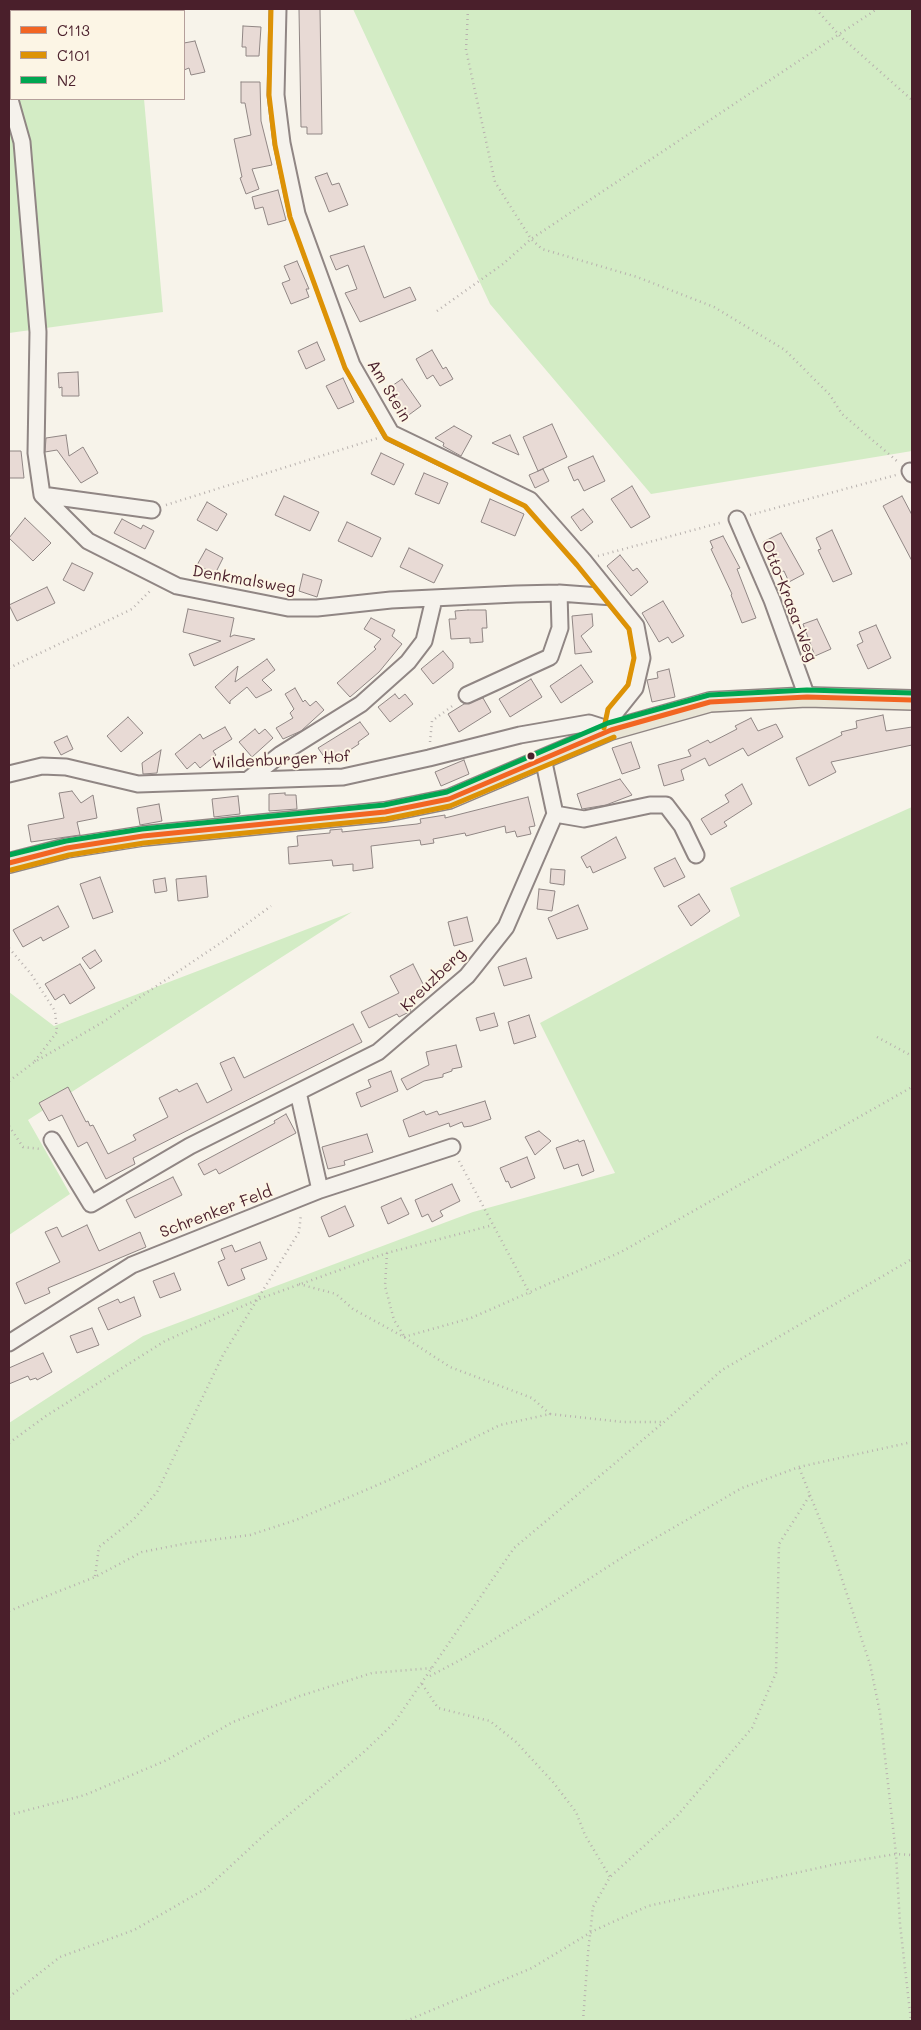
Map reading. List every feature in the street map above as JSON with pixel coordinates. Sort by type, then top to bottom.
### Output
[{"type":"main road","points":[[9,863],[66,848],[143,836],[385,812],[449,800],[611,730],[710,702],[807,698],[912,700]]},
{"type":"street","name":"Am Stein","points":[[278,9],[276,95],[282,142],[297,214],[352,365],[391,433],[530,500],[583,560],[636,626],[642,658],[635,688],[615,713],[611,730]]},
{"type":"street","points":[[10,100],[23,151],[38,332],[36,453],[42,495],[152,510]]},
{"type":"street","name":"Denkmalsweg","points":[[42,495],[88,541],[177,586],[288,608],[316,608],[391,600],[559,593],[614,597]]},
{"type":"street","name":"Otto-Krasa-Weg","points":[[737,519],[772,600],[807,698]]},
{"type":"street","points":[[467,695],[550,657],[560,628],[559,593]]},
{"type":"street","points":[[249,780],[281,754],[361,704],[408,662],[424,641],[434,599]]},
{"type":"street","name":"Wildenburger Hof","points":[[9,774],[42,766],[66,767],[138,784],[343,777],[520,735],[589,722],[611,730]]},
{"type":"street","points":[[544,758],[555,814],[584,820],[650,805],[666,805],[682,826],[696,855]]},
{"type":"street","name":"Kreuzberg","points":[[55,1146],[91,1204],[190,1146],[378,1052],[467,976],[506,928],[555,814]]},
{"type":"street","points":[[298,1092],[320,1190]]},
{"type":"street","name":"Schrenker Feld","points":[[9,1343],[132,1264],[320,1190],[455,1153]]},
{"type":"path","points":[[468,9],[466,50],[495,182],[531,239],[542,249],[637,277],[714,307],[785,350],[830,395],[842,414],[889,457],[911,472]]},
{"type":"path","points":[[816,9],[840,36],[912,100]]},
{"type":"path","points":[[437,311],[504,264],[531,239],[840,36],[878,9]]},
{"type":"path","points":[[152,510],[391,433]]},
{"type":"path","points":[[583,560],[911,472]]},
{"type":"path","points":[[9,668],[132,609],[162,578]]},
{"type":"path","points":[[429,758],[432,721],[467,695]]},
{"type":"path","points":[[9,1081],[33,1063],[103,1022],[225,940],[271,906]]},
{"type":"path","points":[[9,948],[31,974],[55,1011],[57,1032],[33,1063]]},
{"type":"path","points":[[877,1036],[912,1056]]},
{"type":"path","points":[[404,1337],[471,1318],[530,1294],[621,1252],[912,1086]]},
{"type":"path","points":[[9,1126],[23,1147],[55,1146]]},
{"type":"path","points":[[455,1153],[530,1294]]},
{"type":"path","points":[[95,1577],[99,1547],[134,1519],[157,1492],[223,1355],[299,1232],[302,1197]]},
{"type":"path","points":[[9,1443],[46,1416],[165,1342],[259,1299],[387,1253],[493,1225]]},
{"type":"path","points":[[387,1253],[385,1286],[394,1320],[404,1337]]},
{"type":"path","points":[[9,1997],[60,1957],[134,1930],[207,1888],[263,1836],[365,1751],[394,1723],[514,1548],[664,1422],[722,1370],[912,1259]]},
{"type":"path","points":[[298,1284],[336,1294],[353,1309],[404,1337],[450,1367],[532,1398],[550,1414]]},
{"type":"path","points":[[9,1611],[95,1577],[142,1552],[188,1543],[250,1535],[296,1520],[389,1480],[500,1425],[550,1414],[623,1422],[664,1422]]},
{"type":"path","points":[[428,1676],[472,1653],[626,1554],[742,1488],[799,1467],[912,1442]]},
{"type":"path","points":[[799,1467],[832,1549],[870,1664],[880,1713],[896,1854],[900,1924],[911,2021]]},
{"type":"path","points":[[583,2021],[594,1907],[610,1877],[677,1816],[752,1728],[776,1673],[779,1544],[810,1495]]},
{"type":"path","points":[[9,1816],[85,1795],[167,1760],[233,1722],[300,1696],[372,1673],[433,1668]]},
{"type":"path","points":[[422,1684],[438,1708],[490,1721],[516,1742],[553,1782],[576,1812],[585,1835],[610,1877]]},
{"type":"path","points":[[406,2021],[532,1968],[590,1933],[648,1906],[671,1899],[896,1854],[912,1855]]},
{"type":"green space","points":[[9,9],[141,9],[10,10],[10,100],[144,100],[163,312],[9,333]]},
{"type":"green space","points":[[353,9],[912,9],[912,451],[651,494],[490,304]]},
{"type":"green space","points":[[912,807],[912,2021],[9,2021],[9,1423],[143,1336],[473,1212],[615,1173],[540,1023],[740,916],[730,888]]},
{"type":"green space","points":[[352,912],[28,1120],[70,1194],[9,1235],[9,992],[54,1026]]},
{"type":"building","points":[[299,9],[320,9],[322,134],[307,134],[307,127],[301,127]]},
{"type":"building","points":[[243,26],[261,27],[259,56],[246,56],[246,47],[242,47]]},
{"type":"building","points":[[195,41],[205,72],[191,75],[189,68],[185,70],[185,43]]},
{"type":"building","points":[[241,82],[260,82],[261,121],[272,165],[252,169],[259,189],[246,194],[240,178],[242,177],[234,139],[251,135],[245,103],[241,103]]},
{"type":"building","points":[[327,173],[332,185],[339,183],[348,205],[329,212],[315,177]]},
{"type":"building","points":[[278,190],[286,220],[268,225],[263,207],[255,209],[252,197]]},
{"type":"building","points":[[364,246],[384,298],[410,287],[416,300],[360,322],[345,293],[357,289],[348,265],[336,270],[330,256]]},
{"type":"building","points":[[297,261],[309,289],[306,289],[309,297],[291,304],[282,283],[290,280],[284,266]]},
{"type":"building","points":[[317,342],[325,360],[306,369],[298,351]]},
{"type":"building","points":[[432,350],[443,369],[446,367],[453,379],[440,386],[433,375],[427,379],[416,359]]},
{"type":"building","points":[[78,372],[79,396],[62,396],[62,387],[59,388],[58,373]]},
{"type":"building","points":[[343,378],[354,402],[338,409],[326,386]]},
{"type":"building","points":[[402,379],[421,406],[406,417],[393,400],[396,398],[389,388]]},
{"type":"building","points":[[552,424],[567,457],[538,471],[523,437]]},
{"type":"building","points":[[454,426],[472,436],[461,456],[443,446],[444,443],[435,438]]},
{"type":"building","points":[[66,435],[69,456],[83,447],[98,473],[81,483],[57,450],[45,452],[46,438]]},
{"type":"building","points":[[510,435],[519,455],[492,443]]},
{"type":"building","points":[[9,451],[21,451],[24,478],[9,478]]},
{"type":"building","points":[[381,453],[404,464],[394,485],[371,474]]},
{"type":"building","points":[[593,456],[605,481],[584,491],[578,479],[574,481],[568,467]]},
{"type":"building","points":[[543,469],[549,481],[535,488],[529,475]]},
{"type":"building","points":[[424,473],[448,483],[439,504],[415,494]]},
{"type":"building","points":[[632,486],[650,517],[631,528],[611,499]]},
{"type":"building","points":[[284,496],[319,512],[310,531],[275,515]]},
{"type":"building","points":[[902,496],[912,515],[912,561],[883,506]]},
{"type":"building","points":[[490,499],[524,514],[515,536],[481,522]]},
{"type":"building","points":[[207,502],[227,514],[217,531],[197,520]]},
{"type":"building","points":[[583,509],[593,522],[581,531],[571,517]]},
{"type":"building","points":[[25,518],[51,543],[33,561],[9,538]]},
{"type":"building","points":[[122,519],[141,529],[143,525],[154,531],[145,549],[114,533]]},
{"type":"building","points":[[347,522],[381,538],[372,557],[338,541]]},
{"type":"building","points":[[832,530],[852,574],[833,582],[818,550],[821,549],[816,538]]},
{"type":"building","points":[[781,533],[804,574],[789,582],[784,571],[781,572],[772,554],[770,555],[763,542]]},
{"type":"building","points":[[723,536],[740,568],[737,569],[756,618],[742,623],[732,594],[711,549],[713,548],[710,541]]},
{"type":"building","points":[[409,548],[443,565],[434,583],[400,567]]},
{"type":"building","points":[[206,549],[223,558],[215,574],[197,565]]},
{"type":"building","points":[[620,555],[633,571],[637,568],[648,582],[631,596],[607,566]]},
{"type":"building","points":[[72,563],[93,573],[84,591],[63,580]]},
{"type":"building","points":[[303,574],[322,580],[317,597],[299,591]]},
{"type":"building","points":[[47,587],[55,603],[17,621],[9,605]]},
{"type":"building","points":[[663,601],[684,636],[672,643],[668,637],[659,642],[642,613]]},
{"type":"building","points":[[188,609],[234,618],[230,637],[234,635],[255,639],[194,666],[189,654],[221,641],[183,632]]},
{"type":"building","points":[[486,610],[487,628],[482,628],[483,642],[470,643],[470,638],[451,639],[449,619],[456,619],[455,611]]},
{"type":"building","points":[[592,614],[593,626],[581,636],[592,652],[575,654],[572,616]]},
{"type":"building","points":[[371,618],[395,630],[392,636],[402,644],[379,672],[350,697],[337,683],[376,649],[374,647],[381,639],[364,629]]},
{"type":"building","points":[[817,619],[831,649],[815,656],[803,624]]},
{"type":"building","points":[[876,625],[891,658],[868,669],[857,645],[863,642],[859,632]]},
{"type":"building","points":[[443,651],[453,663],[453,668],[433,684],[421,669]]},
{"type":"building","points":[[267,659],[275,670],[262,680],[272,690],[256,698],[247,687],[230,701],[230,704],[215,687],[238,666],[235,682]]},
{"type":"building","points":[[581,665],[593,682],[561,703],[550,686]]},
{"type":"building","points":[[669,669],[675,697],[652,702],[647,680],[658,678],[657,672]]},
{"type":"building","points":[[531,679],[542,697],[510,717],[499,699]]},
{"type":"building","points":[[295,688],[303,702],[305,700],[310,706],[316,701],[324,710],[301,731],[283,739],[276,728],[293,718],[290,713],[294,709],[285,694]]},
{"type":"building","points":[[395,694],[399,699],[405,694],[413,704],[390,722],[378,707]]},
{"type":"building","points":[[483,698],[491,712],[459,732],[448,714],[464,704]]},
{"type":"building","points":[[883,715],[886,731],[912,727],[912,745],[831,762],[836,772],[809,786],[796,758],[842,735],[841,732],[857,728],[856,721]]},
{"type":"building","points":[[128,717],[143,733],[121,752],[107,736]]},
{"type":"building","points":[[751,718],[758,731],[776,724],[783,737],[748,756],[743,748],[709,766],[705,758],[681,770],[684,780],[664,786],[658,765],[691,756],[688,750],[708,740],[710,743],[737,729],[735,726]]},
{"type":"building","points":[[360,722],[369,734],[358,742],[359,744],[329,764],[318,748]]},
{"type":"building","points":[[225,727],[232,739],[213,751],[216,755],[200,768],[195,762],[187,769],[175,754],[200,734],[203,739]]},
{"type":"building","points":[[255,729],[259,734],[265,729],[273,738],[252,757],[239,742]]},
{"type":"building","points":[[67,736],[73,749],[61,755],[54,742]]},
{"type":"building","points":[[631,742],[640,768],[622,774],[612,748]]},
{"type":"building","points":[[161,750],[157,773],[143,774],[142,763]]},
{"type":"building","points":[[464,760],[469,774],[441,786],[435,772]]},
{"type":"building","points":[[620,779],[632,795],[606,805],[582,809],[577,794]]},
{"type":"building","points":[[742,784],[752,804],[724,822],[727,826],[711,835],[701,819],[729,802],[725,795]]},
{"type":"building","points":[[72,791],[81,803],[93,795],[97,818],[77,822],[80,835],[31,842],[28,825],[64,818],[59,793]]},
{"type":"building","points":[[285,793],[285,795],[296,795],[297,809],[269,811],[269,794]]},
{"type":"building","points":[[238,796],[240,814],[214,817],[212,799]]},
{"type":"building","points":[[528,797],[535,826],[529,827],[531,834],[517,837],[515,831],[506,833],[505,826],[466,836],[465,833],[433,839],[434,843],[421,845],[420,840],[371,846],[373,868],[353,871],[353,864],[333,866],[332,860],[289,864],[288,847],[298,846],[297,836],[330,833],[330,830],[342,829],[342,832],[417,824],[421,823],[420,819],[445,815],[445,818]]},
{"type":"building","points":[[159,804],[162,821],[140,825],[137,808]]},
{"type":"building","points":[[616,837],[626,858],[593,873],[590,866],[587,868],[581,857]]},
{"type":"building","points":[[675,858],[685,877],[664,887],[654,868]]},
{"type":"building","points":[[551,869],[565,870],[564,885],[550,883]]},
{"type":"building","points":[[206,876],[208,897],[178,901],[176,879]]},
{"type":"building","points":[[100,877],[113,912],[93,919],[80,884]]},
{"type":"building","points":[[165,878],[167,891],[155,893],[153,880]]},
{"type":"building","points":[[539,889],[555,891],[552,911],[537,909]]},
{"type":"building","points":[[699,894],[710,911],[691,926],[678,906]]},
{"type":"building","points":[[578,905],[588,929],[557,939],[548,918]]},
{"type":"building","points":[[58,906],[69,927],[43,941],[41,937],[23,947],[13,930]]},
{"type":"building","points":[[467,917],[473,941],[454,946],[448,922]]},
{"type":"building","points":[[95,950],[102,961],[90,969],[82,958]]},
{"type":"building","points":[[526,958],[532,978],[504,986],[498,967]]},
{"type":"building","points":[[80,964],[95,988],[70,1004],[64,994],[55,1000],[45,984]]},
{"type":"building","points":[[413,964],[425,988],[405,999],[411,1011],[399,1017],[397,1014],[369,1028],[361,1012],[399,993],[390,976]]},
{"type":"building","points":[[494,1013],[498,1026],[480,1031],[476,1018]]},
{"type":"building","points":[[529,1015],[536,1037],[514,1044],[508,1022]]},
{"type":"building","points":[[353,1024],[362,1042],[133,1158],[135,1164],[106,1179],[87,1142],[78,1147],[62,1115],[49,1121],[39,1103],[68,1087],[86,1122],[88,1121],[90,1126],[93,1125],[108,1154],[136,1140],[133,1135],[168,1117],[159,1098],[177,1089],[179,1092],[197,1083],[207,1103],[232,1090],[220,1063],[234,1057],[244,1078]]},
{"type":"building","points":[[456,1045],[462,1067],[452,1069],[452,1071],[443,1074],[443,1077],[424,1081],[407,1090],[401,1079],[429,1065],[426,1052]]},
{"type":"building","points":[[391,1071],[398,1091],[361,1107],[356,1093],[371,1087],[368,1080]]},
{"type":"building","points":[[485,1101],[491,1119],[471,1126],[464,1127],[462,1122],[450,1127],[449,1123],[409,1137],[403,1120],[424,1111],[426,1115],[437,1111],[439,1115]]},
{"type":"building","points":[[286,1114],[296,1133],[219,1174],[216,1169],[204,1175],[198,1164],[275,1123],[274,1121]]},
{"type":"building","points":[[539,1131],[551,1141],[535,1155],[525,1137]]},
{"type":"building","points":[[367,1134],[373,1152],[344,1161],[345,1165],[328,1169],[322,1147]]},
{"type":"building","points":[[578,1140],[579,1142],[584,1140],[594,1171],[582,1176],[578,1164],[564,1169],[556,1148]]},
{"type":"building","points":[[527,1157],[535,1178],[511,1188],[500,1168]]},
{"type":"building","points":[[173,1177],[182,1195],[135,1218],[126,1200]]},
{"type":"building","points":[[452,1184],[460,1201],[440,1211],[443,1216],[432,1222],[428,1214],[422,1217],[415,1200]]},
{"type":"building","points":[[401,1198],[409,1214],[388,1224],[381,1207]]},
{"type":"building","points":[[345,1206],[354,1226],[329,1237],[321,1217]]},
{"type":"building","points":[[87,1225],[99,1251],[140,1232],[146,1247],[48,1288],[50,1293],[25,1304],[16,1283],[60,1262],[45,1232],[57,1227],[62,1237]]},
{"type":"building","points":[[260,1242],[267,1259],[241,1269],[245,1279],[228,1286],[218,1262],[225,1259],[221,1249],[232,1245],[235,1252]]},
{"type":"building","points":[[174,1273],[181,1290],[160,1298],[153,1281]]},
{"type":"building","points":[[134,1297],[141,1316],[108,1330],[98,1308],[118,1299],[120,1303]]},
{"type":"building","points":[[92,1328],[99,1345],[77,1353],[70,1336]]},
{"type":"building","points":[[43,1353],[52,1372],[37,1380],[36,1378],[30,1380],[28,1376],[9,1384],[9,1368]]},
{"type":"transit line","name":"C101","points":[[271,9],[269,95],[275,145],[290,217],[345,368],[386,438],[525,506],[577,565],[629,629],[634,658],[628,685],[608,709],[604,728]]},
{"type":"transit line","name":"N2","points":[[9,855],[66,841],[142,829],[384,805],[447,792],[608,723],[709,695],[807,690],[912,693]]},
{"type":"transit line","name":"C113","points":[[9,863],[67,848],[143,836],[385,812],[449,799],[611,730],[710,702],[807,697],[912,700]]},
{"type":"transit line","name":"C101","points":[[11,870],[69,855],[144,843],[386,819],[450,806],[614,737]]}]
